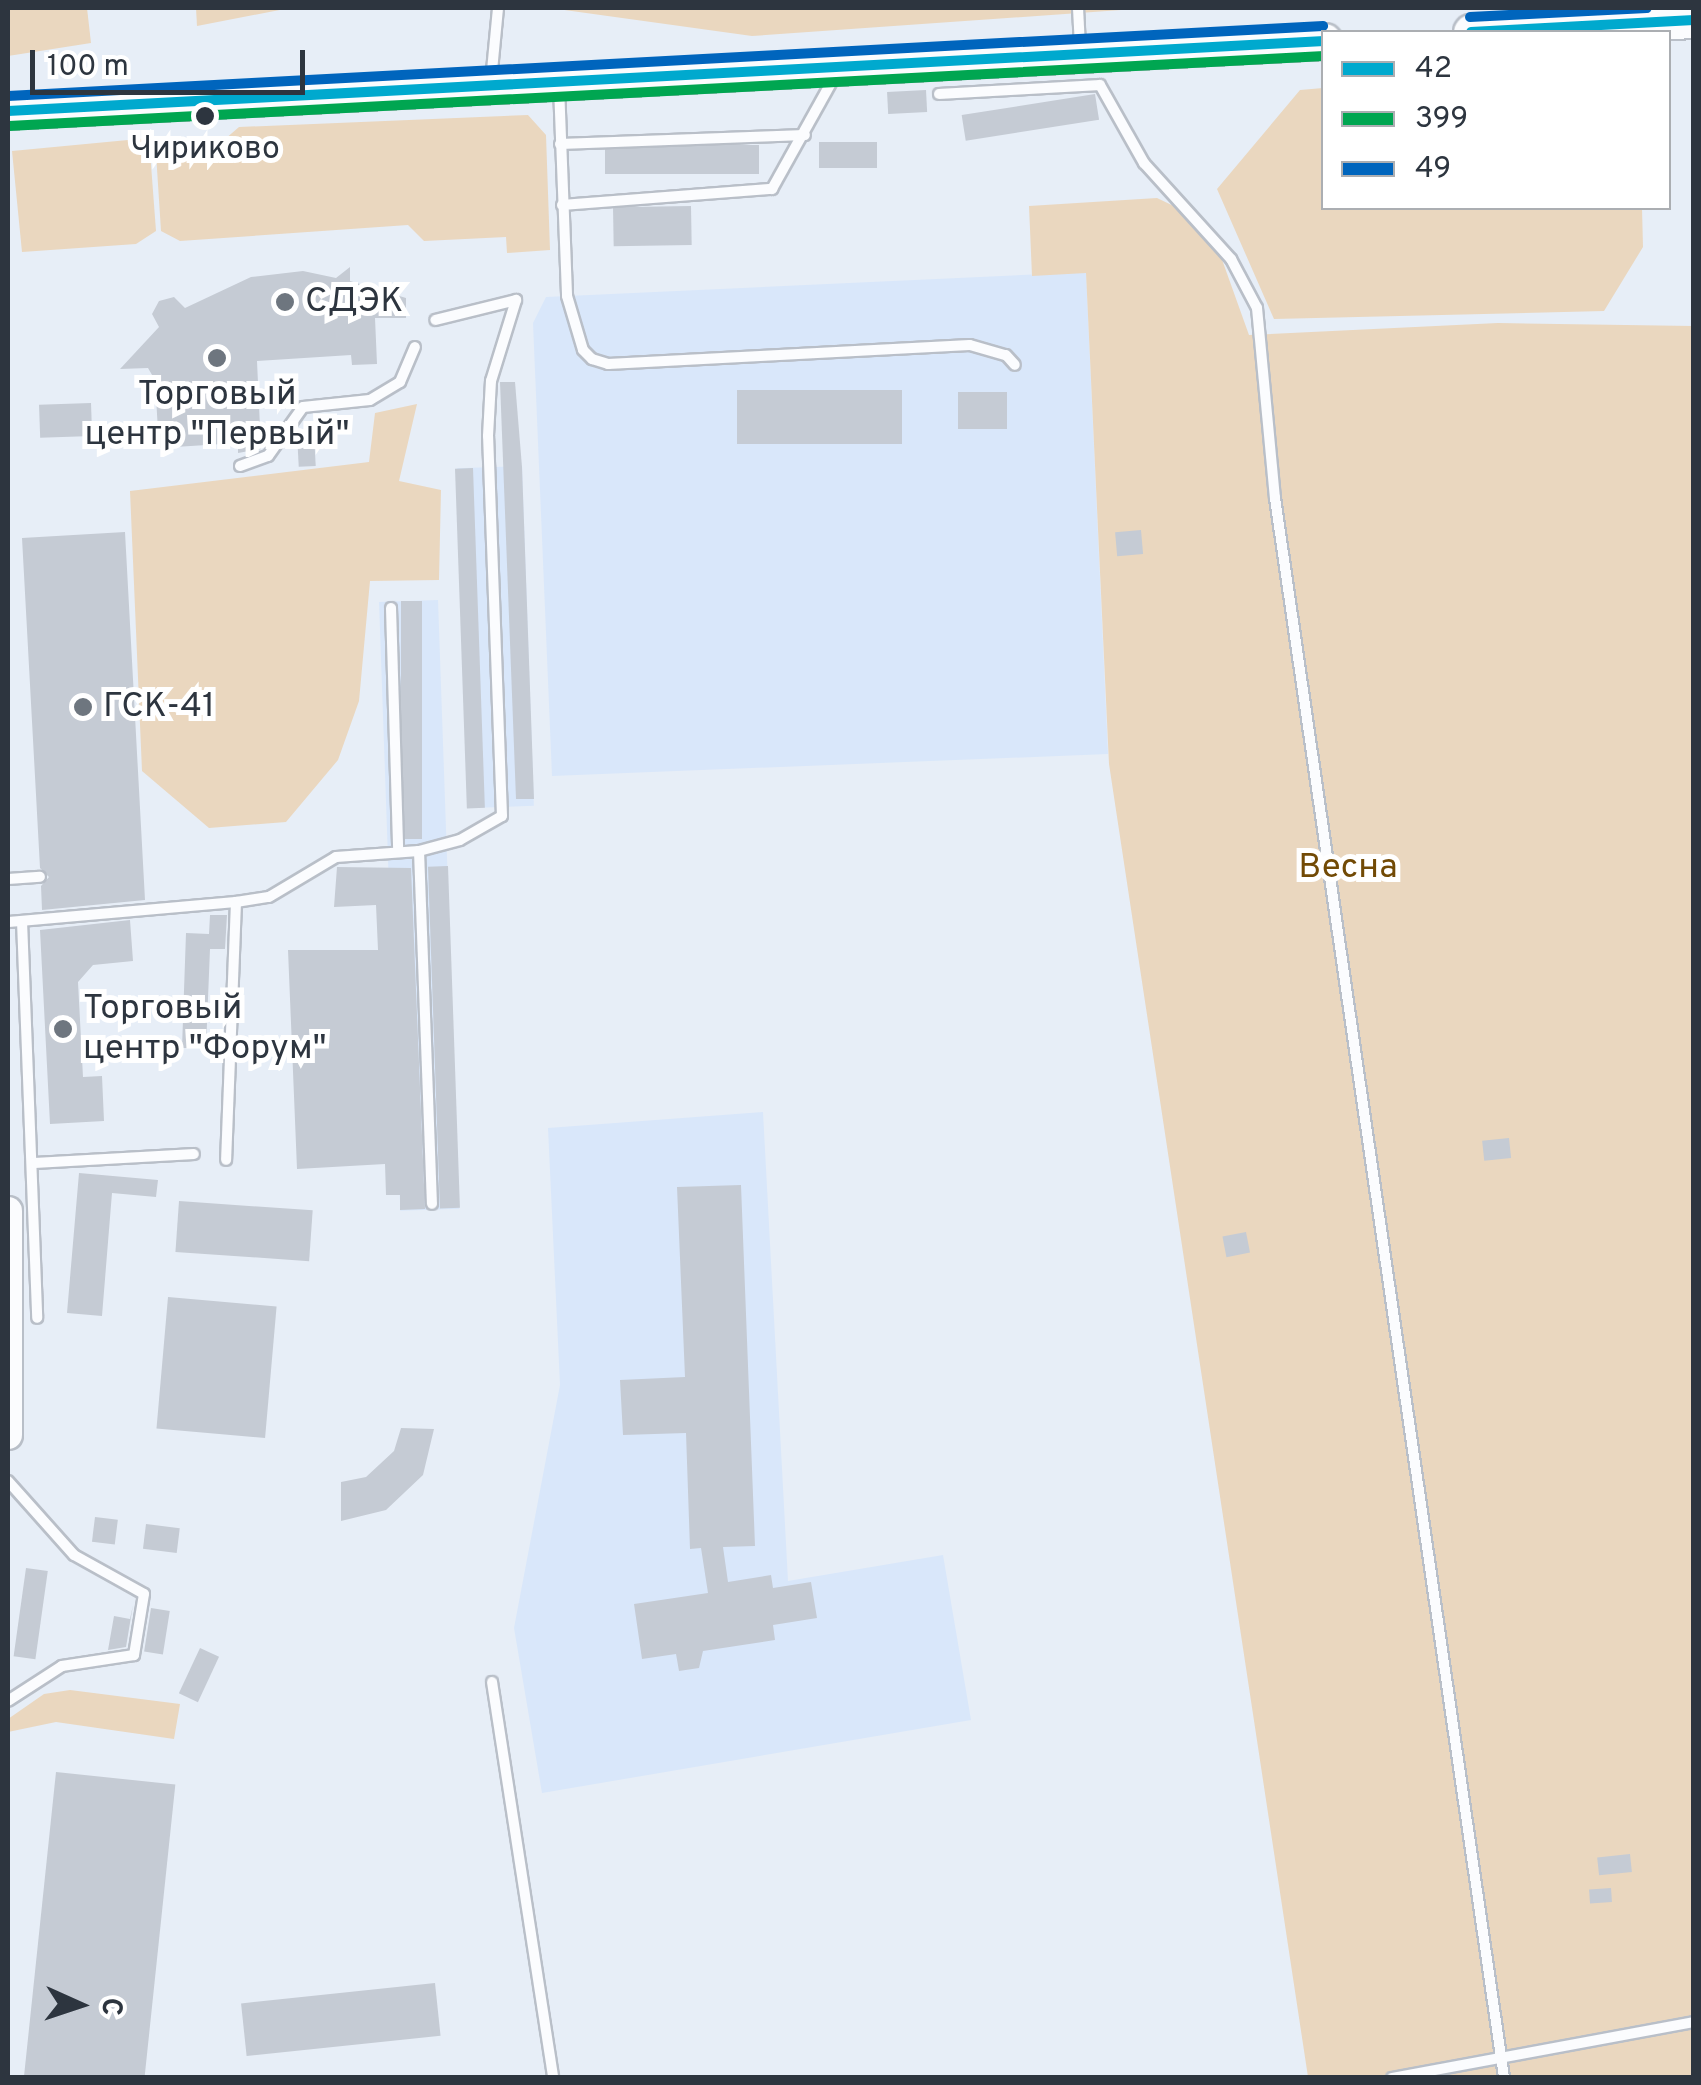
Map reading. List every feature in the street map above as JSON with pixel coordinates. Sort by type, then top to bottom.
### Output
[{"type":"highway","points":[[1507,30],[1694,20]]},
{"type":"highway","points":[[8,111],[1321,41]]},
{"type":"main road","points":[[8,1210],[8,1435]]},
{"type":"lane","points":[[491,85],[498,8]]},
{"type":"lane","points":[[1079,8],[1080,54]]},
{"type":"lane","points":[[562,204],[763,193],[779,183],[840,67]]},
{"type":"lane","points":[[559,82],[567,296],[583,350],[592,359],[608,364],[970,345],[1006,355],[1015,365]]},
{"type":"lane","points":[[940,94],[1100,86],[1144,163],[1231,258],[1257,308],[1276,498],[1504,2078]]},
{"type":"lane","points":[[560,144],[805,135]]},
{"type":"lane","points":[[8,922],[269,896],[336,857],[419,851],[460,840],[502,816],[488,436],[491,381],[516,300],[435,320]]},
{"type":"lane","points":[[240,466],[268,456],[303,407],[370,400],[400,382],[415,347]]},
{"type":"lane","points":[[390,608],[398,851]]},
{"type":"lane","points":[[419,851],[432,1204]]},
{"type":"lane","points":[[8,879],[40,877]]},
{"type":"lane","points":[[226,1160],[236,902]]},
{"type":"lane","points":[[22,920],[36,1163],[38,1318]]},
{"type":"lane","points":[[36,1163],[194,1154]]},
{"type":"lane","points":[[8,1481],[74,1555],[144,1594],[134,1655],[62,1666],[8,1702]]},
{"type":"lane","points":[[492,1682],[553,2078]]},
{"type":"lane","points":[[1392,2078],[1694,2022]]},
{"type":"shaded area","points":[[1086,272],[1108,754],[552,776],[533,323],[546,297]]},
{"type":"shaded area","points":[[522,466],[534,806],[469,808],[457,468]]},
{"type":"shaded area","points":[[438,600],[459,1209],[400,1211],[379,602]]},
{"type":"shaded area","points":[[763,1112],[788,1581],[943,1555],[971,1720],[542,1793],[514,1628],[560,1385],[548,1128]]},
{"type":"green space","points":[[8,8],[87,8],[91,43],[8,56]]},
{"type":"green space","points":[[196,8],[290,8],[197,26]]},
{"type":"green space","points":[[550,8],[1149,8],[752,36]]},
{"type":"green space","points":[[1321,88],[1321,210],[1642,210],[1643,247],[1604,311],[1274,319],[1217,189],[1300,90]]},
{"type":"green space","points":[[528,115],[546,135],[550,250],[507,253],[506,237],[424,241],[408,225],[180,241],[161,231],[155,138],[217,146],[239,127]]},
{"type":"green space","points":[[149,138],[156,231],[136,244],[22,252],[12,151]]},
{"type":"green space","name":"Весна","points":[[1157,198],[1180,209],[1220,254],[1249,335],[1498,323],[1693,326],[1693,2077],[1308,2077],[1109,764],[1086,273],[1032,276],[1029,206]]},
{"type":"green space","points":[[417,404],[399,481],[441,490],[439,580],[370,581],[359,701],[338,760],[286,822],[209,828],[142,771],[130,491],[369,462],[375,413]]},
{"type":"green space","points":[[70,1690],[180,1704],[174,1739],[56,1722],[8,1732],[8,1719],[44,1694]]},
{"type":"building","points":[[926,90],[927,112],[888,114],[887,92]]},
{"type":"building","points":[[1095,94],[1099,120],[966,141],[962,115]]},
{"type":"building","points":[[819,142],[877,142],[877,168],[819,168]]},
{"type":"building","points":[[605,145],[759,145],[759,174],[605,174]]},
{"type":"building","points":[[691,206],[692,245],[614,246],[613,207]]},
{"type":"building","name":"Торговый центр \"Первый\"","points":[[350,267],[350,281],[406,298],[406,318],[375,318],[377,364],[352,365],[351,355],[257,361],[261,449],[238,453],[238,443],[159,448],[155,380],[148,368],[120,369],[159,327],[152,314],[159,301],[174,297],[185,308],[251,277],[303,271],[336,278]]},
{"type":"building","points":[[500,382],[515,382],[522,467],[534,799],[516,799]]},
{"type":"building","points":[[737,390],[902,390],[902,444],[737,444]]},
{"type":"building","points":[[958,392],[1007,392],[1007,429],[958,429]]},
{"type":"building","points":[[91,403],[92,436],[40,438],[39,405]]},
{"type":"building","points":[[314,433],[316,466],[299,467],[297,434]]},
{"type":"building","points":[[473,468],[485,808],[467,808],[455,469]]},
{"type":"building","points":[[1141,530],[1143,554],[1117,556],[1115,532]]},
{"type":"building","name":"ГСК-41","points":[[125,532],[145,900],[42,910],[41,886],[49,877],[40,868],[22,538]]},
{"type":"building","points":[[401,601],[422,601],[422,839],[401,839]]},
{"type":"building","points":[[448,866],[460,1208],[440,1208],[428,867]]},
{"type":"building","points":[[337,867],[411,868],[425,1209],[400,1210],[400,1195],[386,1195],[385,1164],[297,1169],[288,950],[378,950],[376,905],[334,907]]},
{"type":"building","points":[[210,915],[227,915],[225,949],[210,949],[206,1048],[182,1048],[186,933],[209,934]]},
{"type":"building","name":"Торговый центр \"Форум\"","points":[[130,920],[133,961],[93,965],[78,982],[83,1077],[102,1076],[104,1121],[50,1124],[40,930]]},
{"type":"building","points":[[1509,1138],[1511,1158],[1484,1161],[1482,1141]]},
{"type":"building","points":[[79,1173],[158,1180],[156,1197],[112,1193],[102,1316],[67,1313]]},
{"type":"building","points":[[741,1185],[755,1546],[723,1547],[728,1582],[771,1575],[773,1588],[811,1582],[817,1618],[773,1625],[775,1640],[703,1651],[699,1668],[679,1671],[676,1654],[642,1659],[634,1604],[708,1593],[701,1548],[690,1549],[686,1433],[623,1435],[620,1380],[685,1377],[677,1187]]},
{"type":"building","points":[[179,1201],[313,1210],[309,1261],[175,1252]]},
{"type":"building","points":[[1246,1232],[1250,1253],[1226,1257],[1222,1237]]},
{"type":"building","points":[[168,1297],[277,1306],[265,1438],[156,1428]]},
{"type":"building","points":[[401,1428],[434,1429],[423,1475],[386,1510],[341,1521],[341,1482],[366,1477],[394,1451]]},
{"type":"building","points":[[95,1517],[118,1520],[115,1545],[92,1542]]},
{"type":"building","points":[[146,1524],[180,1528],[177,1553],[143,1549]]},
{"type":"building","points":[[26,1568],[48,1571],[35,1659],[14,1656]]},
{"type":"building","points":[[133,1605],[126,1647],[108,1650],[114,1616],[130,1619]]},
{"type":"building","points":[[151,1608],[170,1611],[163,1654],[144,1651]]},
{"type":"building","points":[[200,1648],[219,1657],[198,1702],[179,1693]]},
{"type":"building","points":[[56,1772],[175,1785],[144,2078],[24,2078]]},
{"type":"building","points":[[1630,1854],[1632,1872],[1599,1875],[1597,1857]]},
{"type":"building","points":[[1611,1888],[1612,1902],[1590,1904],[1589,1890]]},
{"type":"building","points":[[435,1983],[441,2036],[247,2056],[241,2003]]},
{"type":"transit line","name":"49","points":[[1470,17],[1647,8]]},
{"type":"transit line","name":"42","points":[[1508,30],[1694,20]]},
{"type":"transit line","name":"49","points":[[8,96],[1323,26]]},
{"type":"transit line","name":"42","points":[[8,111],[1321,41]]},
{"type":"transit line","name":"399","points":[[9,126],[1321,56]]},
{"type":"place","name":"Чириково","points":[[205,116]]},
{"type":"place","name":"СДЭК","points":[[285,302]]},
{"type":"place","name":"Торговый центр \"Первый\"","points":[[217,358]]},
{"type":"place","name":"ГСК-41","points":[[83,707]]},
{"type":"place","name":"Торговый центр \"Форум\"","points":[[63,1029]]}]
